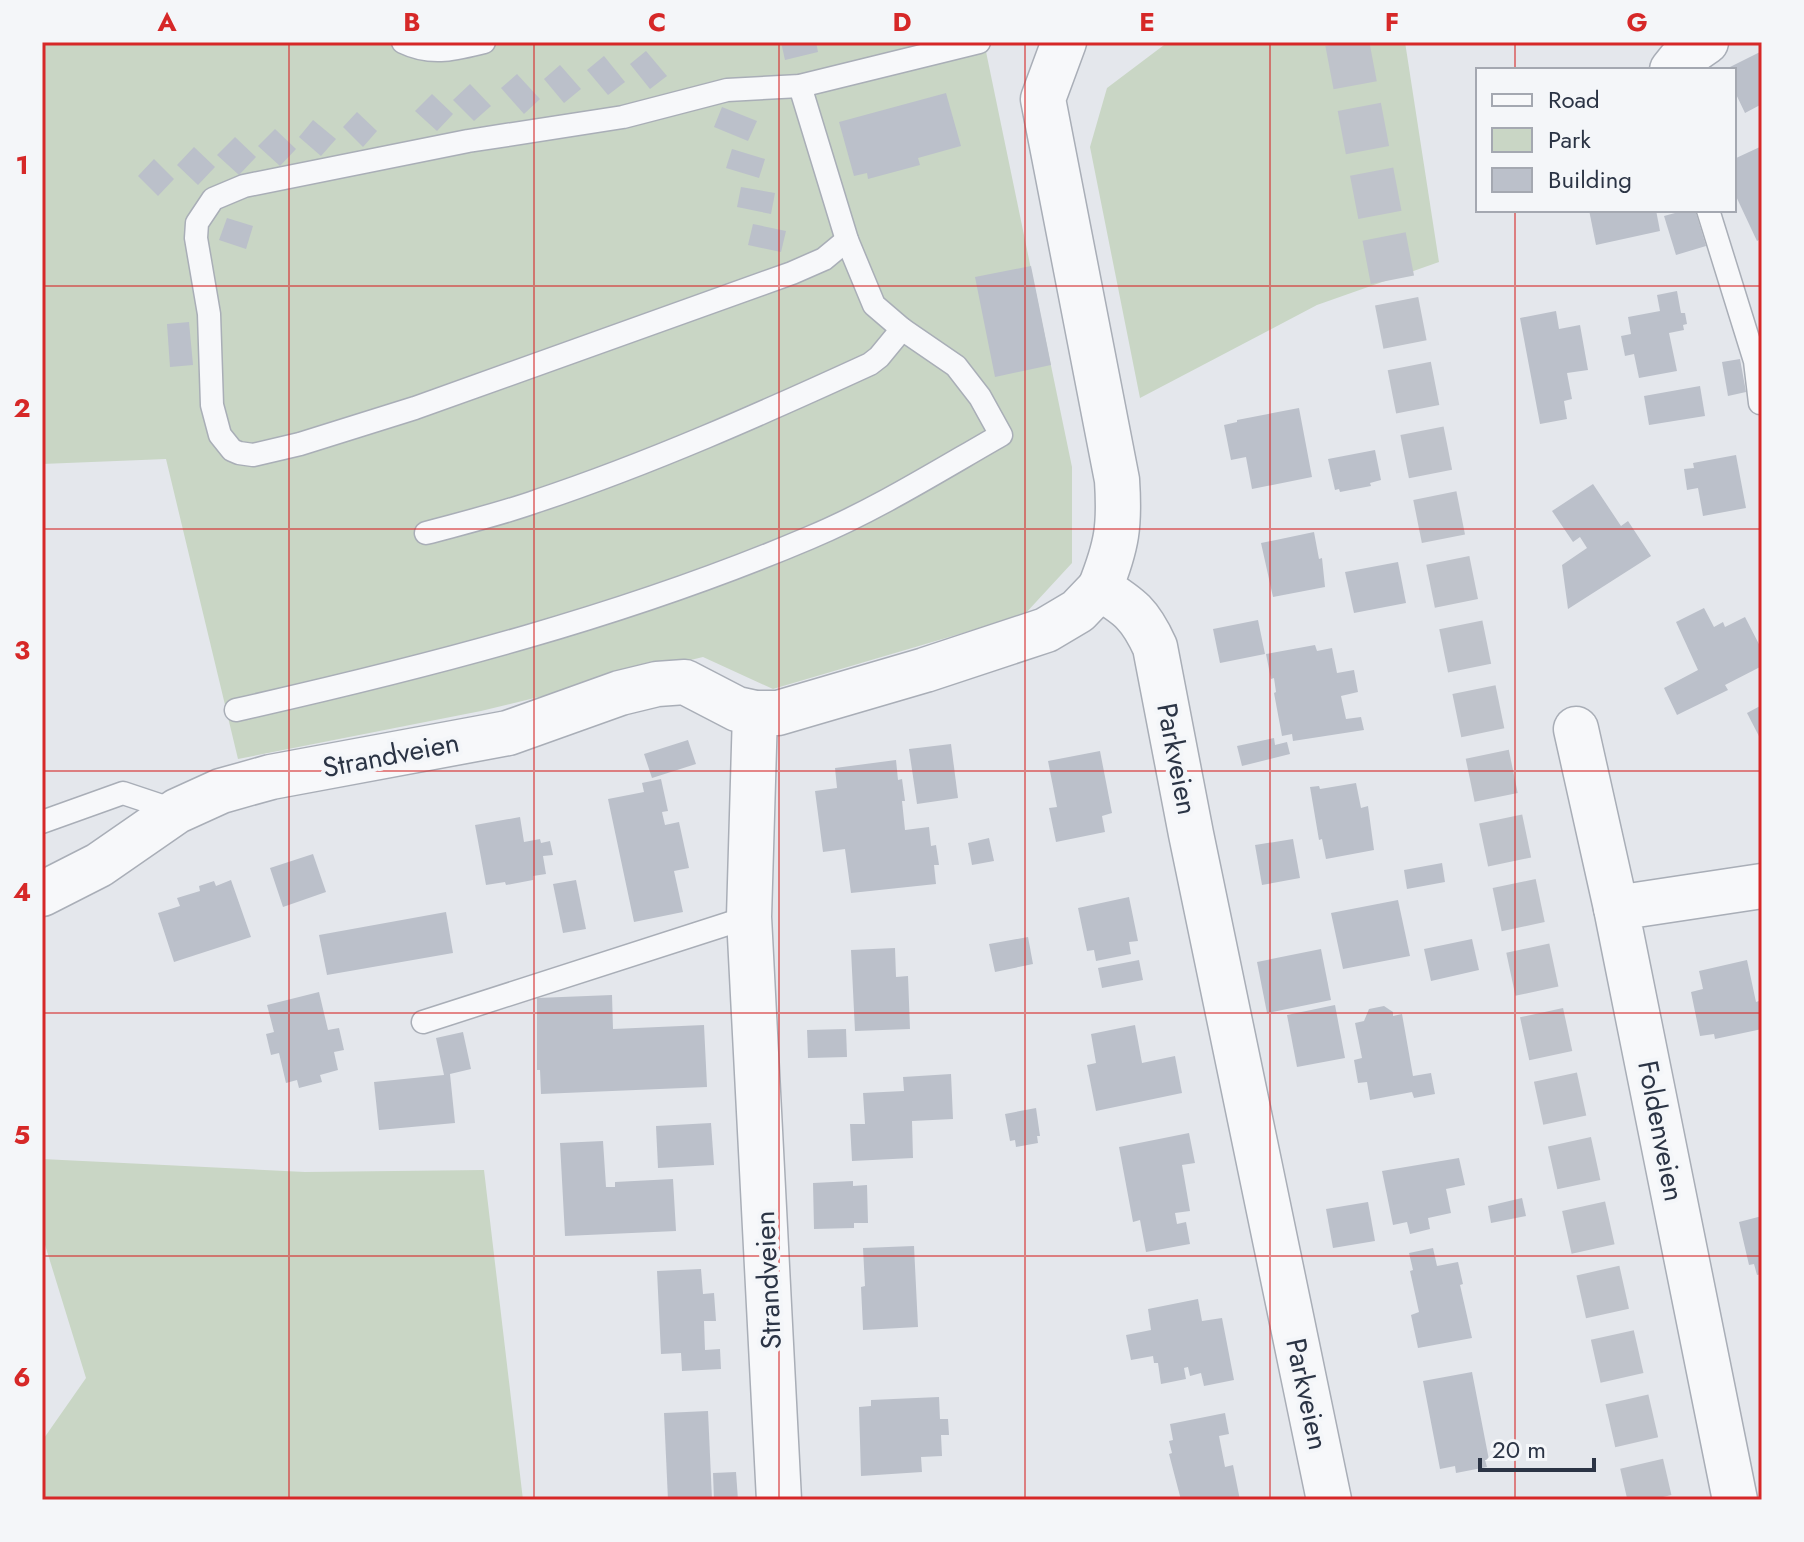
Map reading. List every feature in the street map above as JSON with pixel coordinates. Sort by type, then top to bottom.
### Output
[{"type":"street","points":[[1064,42],[1043,99],[1117,480],[1120,519],[1115,550],[1100,588]]},
{"type":"street","points":[[1674,68],[1706,42]]},
{"type":"street","name":"Strandveien","points":[[42,894],[99,865],[177,811],[221,791],[271,777],[508,733],[620,693],[657,684],[685,682],[737,709],[778,713],[1046,630],[1078,611],[1100,588]]},
{"type":"street","name":"Parkveien","points":[[1100,588],[1124,603],[1144,622],[1155,647],[1329,1500]]},
{"type":"street","name":"Strandveien","points":[[755,713],[749,917],[779,1500]]},
{"type":"street","name":"Foldenveien","points":[[1576,729],[1616,908],[1735,1500]]},
{"type":"street","points":[[1616,908],[1762,886]]},
{"type":"lane","points":[[403,42],[418,49],[438,52],[484,42]]},
{"type":"lane","points":[[847,240],[824,259],[792,273],[415,408],[300,444],[253,455],[232,450],[220,435],[212,405],[209,314],[196,238],[197,223],[213,199],[244,186],[468,141],[623,117],[712,93],[800,86],[979,42]]},
{"type":"lane","points":[[236,710],[380,677],[589,620],[668,594],[811,538],[1001,435],[980,397],[956,366],[902,329],[874,305],[847,240],[800,86]]},
{"type":"lane","points":[[1709,212],[1755,361],[1760,403]]},
{"type":"lane","points":[[426,533],[535,502],[763,413],[870,364],[902,329]]},
{"type":"lane","points":[[42,822],[123,793],[177,811]]},
{"type":"lane","points":[[423,1022],[749,917]]},
{"type":"green space","points":[[42,42],[659,42],[661,45],[677,42],[984,42],[1072,467],[1072,563],[1024,615],[773,689],[703,657],[481,711],[238,759],[166,459],[42,464]]},
{"type":"green space","points":[[1168,42],[1405,42],[1439,262],[1317,305],[1140,398],[1090,147],[1107,88]]},
{"type":"green space","points":[[42,1159],[305,1172],[484,1170],[523,1500],[42,1500],[42,1441],[86,1378],[42,1235]]},
{"type":"building","points":[[781,42],[816,42],[818,52],[785,60]]},
{"type":"building","points":[[646,51],[667,76],[650,89],[630,64]]},
{"type":"building","points":[[1762,51],[1762,104],[1745,113],[1736,94],[1736,68],[1728,68]]},
{"type":"building","points":[[604,56],[625,82],[608,95],[587,70]]},
{"type":"building","points":[[560,65],[581,89],[564,103],[544,79]]},
{"type":"building","points":[[517,74],[540,99],[524,114],[501,88]]},
{"type":"building","points":[[470,84],[491,106],[474,121],[453,100]]},
{"type":"building","points":[[946,93],[961,146],[918,158],[920,165],[868,179],[867,173],[854,176],[839,122]]},
{"type":"building","points":[[432,94],[453,114],[437,131],[415,111]]},
{"type":"building","points":[[722,107],[757,121],[748,141],[714,127]]},
{"type":"building","points":[[357,112],[377,131],[363,147],[343,127]]},
{"type":"building","points":[[313,120],[336,139],[321,156],[299,137]]},
{"type":"building","points":[[275,129],[296,149],[280,166],[258,146]]},
{"type":"building","points":[[235,137],[256,157],[239,175],[217,155]]},
{"type":"building","points":[[1762,146],[1762,238],[1757,241],[1736,196],[1736,158]]},
{"type":"building","points":[[194,147],[215,167],[198,185],[177,165]]},
{"type":"building","points":[[732,149],[765,159],[759,178],[726,168]]},
{"type":"building","points":[[154,159],[174,179],[158,196],[138,176]]},
{"type":"building","points":[[741,187],[775,193],[771,214],[737,207]]},
{"type":"building","points":[[1589,212],[1656,212],[1660,231],[1596,245]]},
{"type":"building","points":[[1696,212],[1706,246],[1676,255],[1664,216]]},
{"type":"building","points":[[227,218],[253,226],[246,249],[219,240]]},
{"type":"building","points":[[753,224],[786,231],[781,252],[748,245]]},
{"type":"building","points":[[1031,266],[1051,365],[995,377],[975,277]]},
{"type":"building","points":[[1677,291],[1681,313],[1685,313],[1687,324],[1683,325],[1684,330],[1669,333],[1677,371],[1639,378],[1634,354],[1625,356],[1621,336],[1631,334],[1628,317],[1660,311],[1657,295]]},
{"type":"building","points":[[1556,311],[1559,329],[1580,325],[1588,370],[1567,373],[1572,399],[1564,401],[1567,419],[1540,424],[1520,318]]},
{"type":"building","points":[[189,322],[193,365],[170,367],[167,324]]},
{"type":"building","points":[[1740,359],[1746,392],[1728,396],[1722,362]]},
{"type":"building","points":[[1700,386],[1705,416],[1649,425],[1644,396]]},
{"type":"building","points":[[1299,408],[1312,477],[1252,489],[1246,457],[1231,460],[1224,425]]},
{"type":"building","points":[[1375,450],[1381,480],[1370,483],[1371,486],[1340,492],[1339,489],[1335,490],[1328,459]]},
{"type":"building","points":[[1736,455],[1746,508],[1703,516],[1698,488],[1687,490],[1684,469],[1694,468],[1693,463]]},
{"type":"building","points":[[1593,484],[1621,526],[1628,521],[1651,556],[1568,609],[1562,565],[1587,548],[1580,537],[1573,542],[1552,511]]},
{"type":"building","points":[[1314,532],[1319,559],[1322,558],[1325,587],[1273,597],[1261,543]]},
{"type":"building","points":[[1398,562],[1406,603],[1354,613],[1345,572]]},
{"type":"building","points":[[1704,608],[1714,627],[1723,622],[1725,627],[1745,617],[1762,650],[1762,666],[1725,685],[1728,690],[1677,715],[1664,688],[1698,670],[1676,622]]},
{"type":"building","points":[[1258,620],[1265,654],[1220,663],[1213,629]]},
{"type":"building","points":[[1315,645],[1317,651],[1332,648],[1337,673],[1354,670],[1358,692],[1341,696],[1346,719],[1361,717],[1364,730],[1293,741],[1292,734],[1282,736],[1274,678],[1271,679],[1266,654]]},
{"type":"building","points":[[1762,705],[1762,742],[1747,713]]},
{"type":"building","points":[[1274,738],[1275,745],[1287,742],[1290,754],[1242,766],[1237,746]]},
{"type":"building","points":[[688,740],[696,764],[652,778],[644,754]]},
{"type":"building","points":[[951,744],[958,798],[917,804],[909,749]]},
{"type":"building","points":[[1100,751],[1112,813],[1102,816],[1105,832],[1056,842],[1049,808],[1057,807],[1048,761]]},
{"type":"building","points":[[896,760],[905,801],[902,801],[905,830],[929,827],[931,846],[936,845],[939,865],[934,865],[936,884],[851,893],[845,849],[823,852],[815,791],[837,788],[835,768]]},
{"type":"building","points":[[661,779],[668,811],[662,812],[665,825],[679,822],[689,868],[674,871],[683,912],[634,922],[608,799],[644,792],[642,783]]},
{"type":"building","points":[[1356,783],[1361,808],[1368,806],[1374,850],[1326,859],[1322,839],[1319,840],[1310,787],[1319,786],[1320,789]]},
{"type":"building","points":[[520,817],[524,842],[550,841],[553,855],[543,856],[546,874],[506,885],[505,882],[486,885],[475,825]]},
{"type":"building","points":[[989,838],[994,861],[972,865],[968,843]]},
{"type":"building","points":[[1293,839],[1300,878],[1262,885],[1255,845]]},
{"type":"building","points":[[313,854],[326,892],[283,907],[270,868]]},
{"type":"building","points":[[1442,863],[1445,882],[1407,889],[1404,870]]},
{"type":"building","points":[[231,880],[251,937],[174,962],[158,913],[180,906],[177,898],[200,891],[199,886],[214,881],[216,886]]},
{"type":"building","points":[[576,880],[586,929],[563,933],[553,884]]},
{"type":"building","points":[[1129,897],[1138,941],[1129,942],[1131,954],[1096,961],[1094,950],[1087,951],[1078,908]]},
{"type":"building","points":[[1398,900],[1410,956],[1343,969],[1331,913]]},
{"type":"building","points":[[446,912],[453,953],[327,975],[319,935]]},
{"type":"building","points":[[1028,937],[1033,964],[995,972],[989,944]]},
{"type":"building","points":[[1472,939],[1479,970],[1431,981],[1424,949]]},
{"type":"building","points":[[895,948],[896,977],[908,976],[910,1029],[855,1031],[851,950]]},
{"type":"building","points":[[1321,949],[1331,1000],[1267,1013],[1257,962]]},
{"type":"building","points":[[1139,960],[1143,980],[1102,988],[1098,968]]},
{"type":"building","points":[[1747,960],[1756,1002],[1762,1000],[1762,1029],[1715,1039],[1714,1034],[1700,1036],[1691,992],[1703,989],[1699,971]]},
{"type":"building","points":[[319,992],[328,1030],[339,1028],[344,1050],[334,1052],[338,1070],[320,1075],[322,1082],[299,1088],[297,1080],[286,1083],[279,1053],[271,1055],[266,1034],[274,1032],[267,1005]]},
{"type":"building","points":[[612,995],[613,1029],[704,1025],[707,1087],[541,1094],[540,1070],[537,1070],[537,998]]},
{"type":"building","points":[[1335,1005],[1345,1058],[1297,1067],[1287,1015]]},
{"type":"building","points":[[1384,1006],[1393,1012],[1393,1016],[1402,1014],[1413,1076],[1431,1073],[1435,1094],[1414,1098],[1412,1092],[1370,1100],[1367,1082],[1358,1083],[1354,1060],[1362,1058],[1355,1023],[1364,1021],[1369,1009]]},
{"type":"building","points":[[1135,1025],[1142,1063],[1175,1056],[1182,1093],[1096,1111],[1087,1065],[1096,1063],[1091,1034]]},
{"type":"building","points":[[846,1029],[847,1057],[808,1058],[807,1030]]},
{"type":"building","points":[[463,1032],[471,1069],[450,1074],[455,1123],[379,1130],[374,1082],[444,1075],[436,1038]]},
{"type":"building","points":[[951,1074],[953,1119],[912,1121],[913,1158],[852,1161],[850,1124],[865,1124],[863,1093],[904,1091],[903,1077]]},
{"type":"building","points":[[1036,1108],[1038,1143],[1016,1147],[1015,1140],[1010,1141],[1005,1114]]},
{"type":"building","points":[[711,1123],[714,1165],[658,1168],[656,1126]]},
{"type":"building","points":[[1189,1133],[1195,1163],[1182,1165],[1190,1211],[1175,1213],[1177,1224],[1186,1222],[1190,1244],[1146,1252],[1140,1220],[1133,1222],[1119,1147]]},
{"type":"building","points":[[603,1141],[606,1187],[615,1187],[615,1182],[673,1179],[676,1231],[565,1236],[560,1143]]},
{"type":"building","points":[[1459,1158],[1465,1185],[1446,1189],[1451,1213],[1428,1218],[1430,1229],[1410,1234],[1407,1222],[1393,1225],[1382,1171]]},
{"type":"building","points":[[853,1181],[853,1186],[867,1185],[868,1223],[854,1223],[854,1228],[814,1229],[813,1183]]},
{"type":"building","points":[[1522,1198],[1526,1216],[1491,1223],[1488,1206]]},
{"type":"building","points":[[1368,1202],[1375,1241],[1333,1248],[1326,1209]]},
{"type":"building","points":[[1762,1216],[1762,1274],[1757,1275],[1754,1264],[1749,1265],[1739,1222]]},
{"type":"building","points":[[914,1246],[918,1327],[863,1330],[863,1248]]},
{"type":"building","points":[[1433,1248],[1437,1266],[1458,1262],[1472,1338],[1418,1348],[1411,1315],[1419,1312],[1409,1253]]},
{"type":"building","points":[[701,1269],[703,1294],[714,1293],[716,1321],[704,1321],[705,1350],[720,1349],[721,1369],[682,1371],[681,1353],[661,1354],[657,1271]]},
{"type":"building","points":[[1198,1299],[1202,1321],[1222,1318],[1234,1380],[1204,1386],[1201,1373],[1190,1376],[1188,1367],[1184,1368],[1186,1379],[1161,1384],[1158,1363],[1154,1363],[1153,1356],[1131,1360],[1126,1335],[1151,1330],[1148,1309]]},
{"type":"building","points":[[1472,1372],[1489,1460],[1485,1460],[1487,1467],[1456,1473],[1455,1466],[1440,1469],[1423,1381]]},
{"type":"building","points":[[939,1397],[940,1419],[948,1419],[949,1435],[941,1435],[942,1456],[921,1457],[922,1472],[861,1476],[859,1407],[871,1406],[871,1400]]},
{"type":"building","points":[[708,1411],[712,1500],[668,1500],[664,1413]]},
{"type":"building","points":[[1225,1413],[1229,1434],[1219,1436],[1225,1467],[1233,1465],[1240,1500],[1181,1500],[1169,1454],[1172,1453],[1169,1441],[1173,1440],[1170,1424]]},
{"type":"building","points":[[736,1472],[738,1500],[714,1500],[713,1473]]},
{"type":"tunnel","points":[[1347,42],[1491,772],[1568,1137],[1650,1500]]}]
